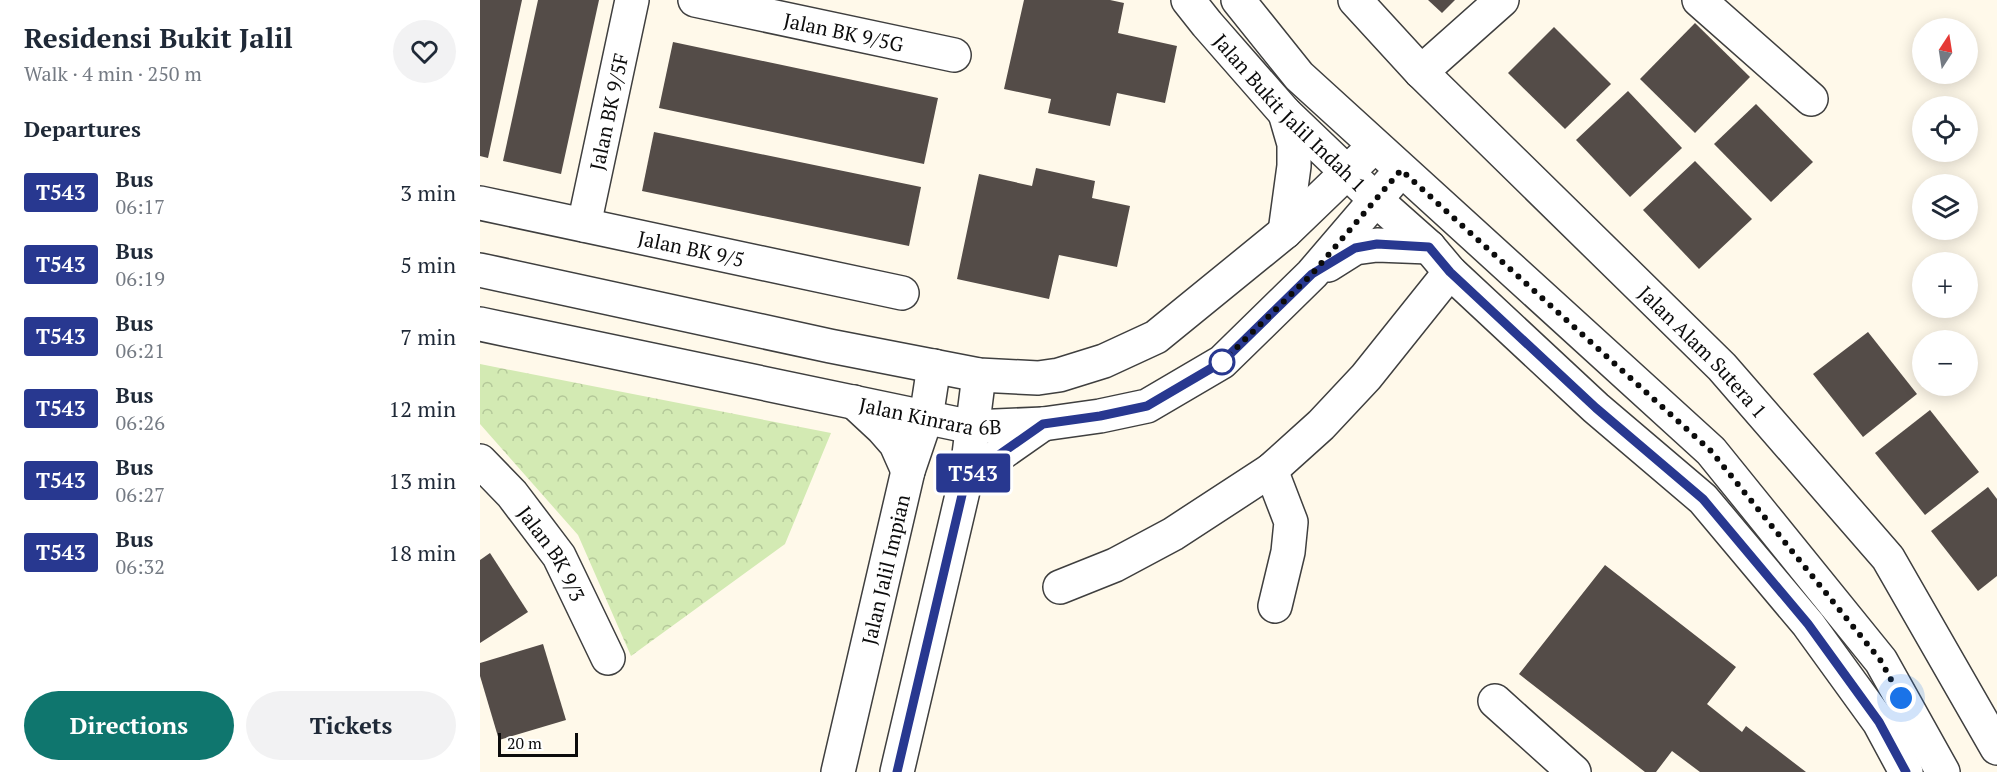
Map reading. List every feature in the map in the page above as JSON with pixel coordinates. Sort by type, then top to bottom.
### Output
[{"type":"street","name":"Jalan BK 9/5F","points":[[584,225],[632,0]]},
{"type":"street","name":"Jalan BK 9/5G","points":[[696,0],[954,55]]},
{"type":"street","name":"Jalan Bukit Jalil Indah 1","points":[[1188,0],[1285,113],[1429,247],[1450,272],[1596,408],[1703,499],[1808,624],[1879,722],[1906,772]]},
{"type":"street","name":"Jalan Bukit Jalil Indah 1","points":[[1238,0],[1299,76],[1711,451],[1881,661],[1943,772]]},
{"type":"street","name":"Jalan Alam Sutera 1","points":[[1355,0],[1421,72],[1722,367],[1888,558],[1997,748]]},
{"type":"street","points":[[1421,72],[1502,0]]},
{"type":"street","points":[[1699,0],[1811,99]]},
{"type":"street","points":[[1285,113],[1294,144],[1294,155],[1285,232]]},
{"type":"street","points":[[480,270],[830,346],[979,375],[1038,378],[1059,375],[1104,361],[1156,337],[1285,232],[1375,145]]},
{"type":"street","name":"Jalan Kinrara 6B","points":[[480,324],[972,427],[1043,424],[1100,416],[1147,406],[1222,362],[1312,274],[1401,170]]},
{"type":"street","name":"Jalan BK 9/5","points":[[480,203],[902,293]]},
{"type":"street","points":[[1312,274],[1355,248],[1377,244],[1429,247]]},
{"type":"street","points":[[1060,586],[1115,565],[1173,534],[1271,470],[1321,425],[1366,377],[1450,272]]},
{"type":"street","name":"Jalan Jalil Impian","points":[[838,772],[908,471],[926,418],[934,366]]},
{"type":"street","points":[[897,772],[966,478],[979,375]]},
{"type":"street","points":[[854,402],[896,444],[908,471]]},
{"type":"street","points":[[966,478],[1043,424]]},
{"type":"street","name":"Jalan BK 9/3","points":[[480,461],[512,494],[559,556],[608,658]]},
{"type":"street","points":[[1271,470],[1291,522],[1288,552],[1275,606]]},
{"type":"street","points":[[1495,702],[1574,772]]},
{"type":"green space","points":[[480,364],[831,433],[785,544],[631,656],[578,535],[480,424]]},
{"type":"building","points":[[480,0],[522,0],[488,158],[480,156]]},
{"type":"building","points":[[538,0],[599,0],[561,174],[503,161]]},
{"type":"building","points":[[1024,0],[1110,0],[1124,3],[1118,33],[1177,46],[1165,103],[1117,93],[1110,126],[1048,113],[1051,99],[1004,89]]},
{"type":"building","points":[[1428,0],[1455,0],[1442,13]]},
{"type":"building","points":[[1695,23],[1750,77],[1695,133],[1640,79]]},
{"type":"building","points":[[1554,27],[1611,84],[1565,129],[1508,73]]},
{"type":"building","points":[[673,42],[938,98],[924,164],[659,108]]},
{"type":"building","points":[[1628,91],[1682,148],[1630,197],[1576,140]]},
{"type":"building","points":[[1756,104],[1813,162],[1771,202],[1714,144]]},
{"type":"building","points":[[654,132],[921,187],[909,246],[642,191]]},
{"type":"building","points":[[1695,161],[1752,219],[1699,269],[1643,210]]},
{"type":"building","points":[[1036,168],[1095,181],[1092,198],[1130,206],[1117,267],[1059,255],[1049,299],[957,279],[979,174],[1032,186]]},
{"type":"building","points":[[1868,332],[1912,388],[1912,396],[1914,396],[1863,437],[1813,374]]},
{"type":"building","points":[[1930,410],[1979,472],[1925,515],[1875,453]]},
{"type":"building","points":[[1988,487],[1997,499],[1997,576],[1978,591],[1931,531]]},
{"type":"building","points":[[490,553],[528,612],[480,643],[480,560]]},
{"type":"building","points":[[1605,565],[1736,667],[1707,704],[1742,732],[1746,726],[1806,772],[1700,772],[1672,751],[1656,772],[1645,772],[1519,674]]},
{"type":"building","points":[[543,644],[566,720],[499,740],[480,676],[480,663]]},
{"type":"bus line","name":"T543","points":[[897,772],[966,478],[1043,424],[1100,416],[1147,406],[1222,362],[1312,274],[1355,248],[1377,244],[1429,247],[1450,272],[1596,408],[1703,499],[1808,624],[1879,722],[1906,772]]},
{"type":"route","points":[[1222,362],[1312,274],[1401,170],[1711,451],[1881,661],[1901,698]]}]
